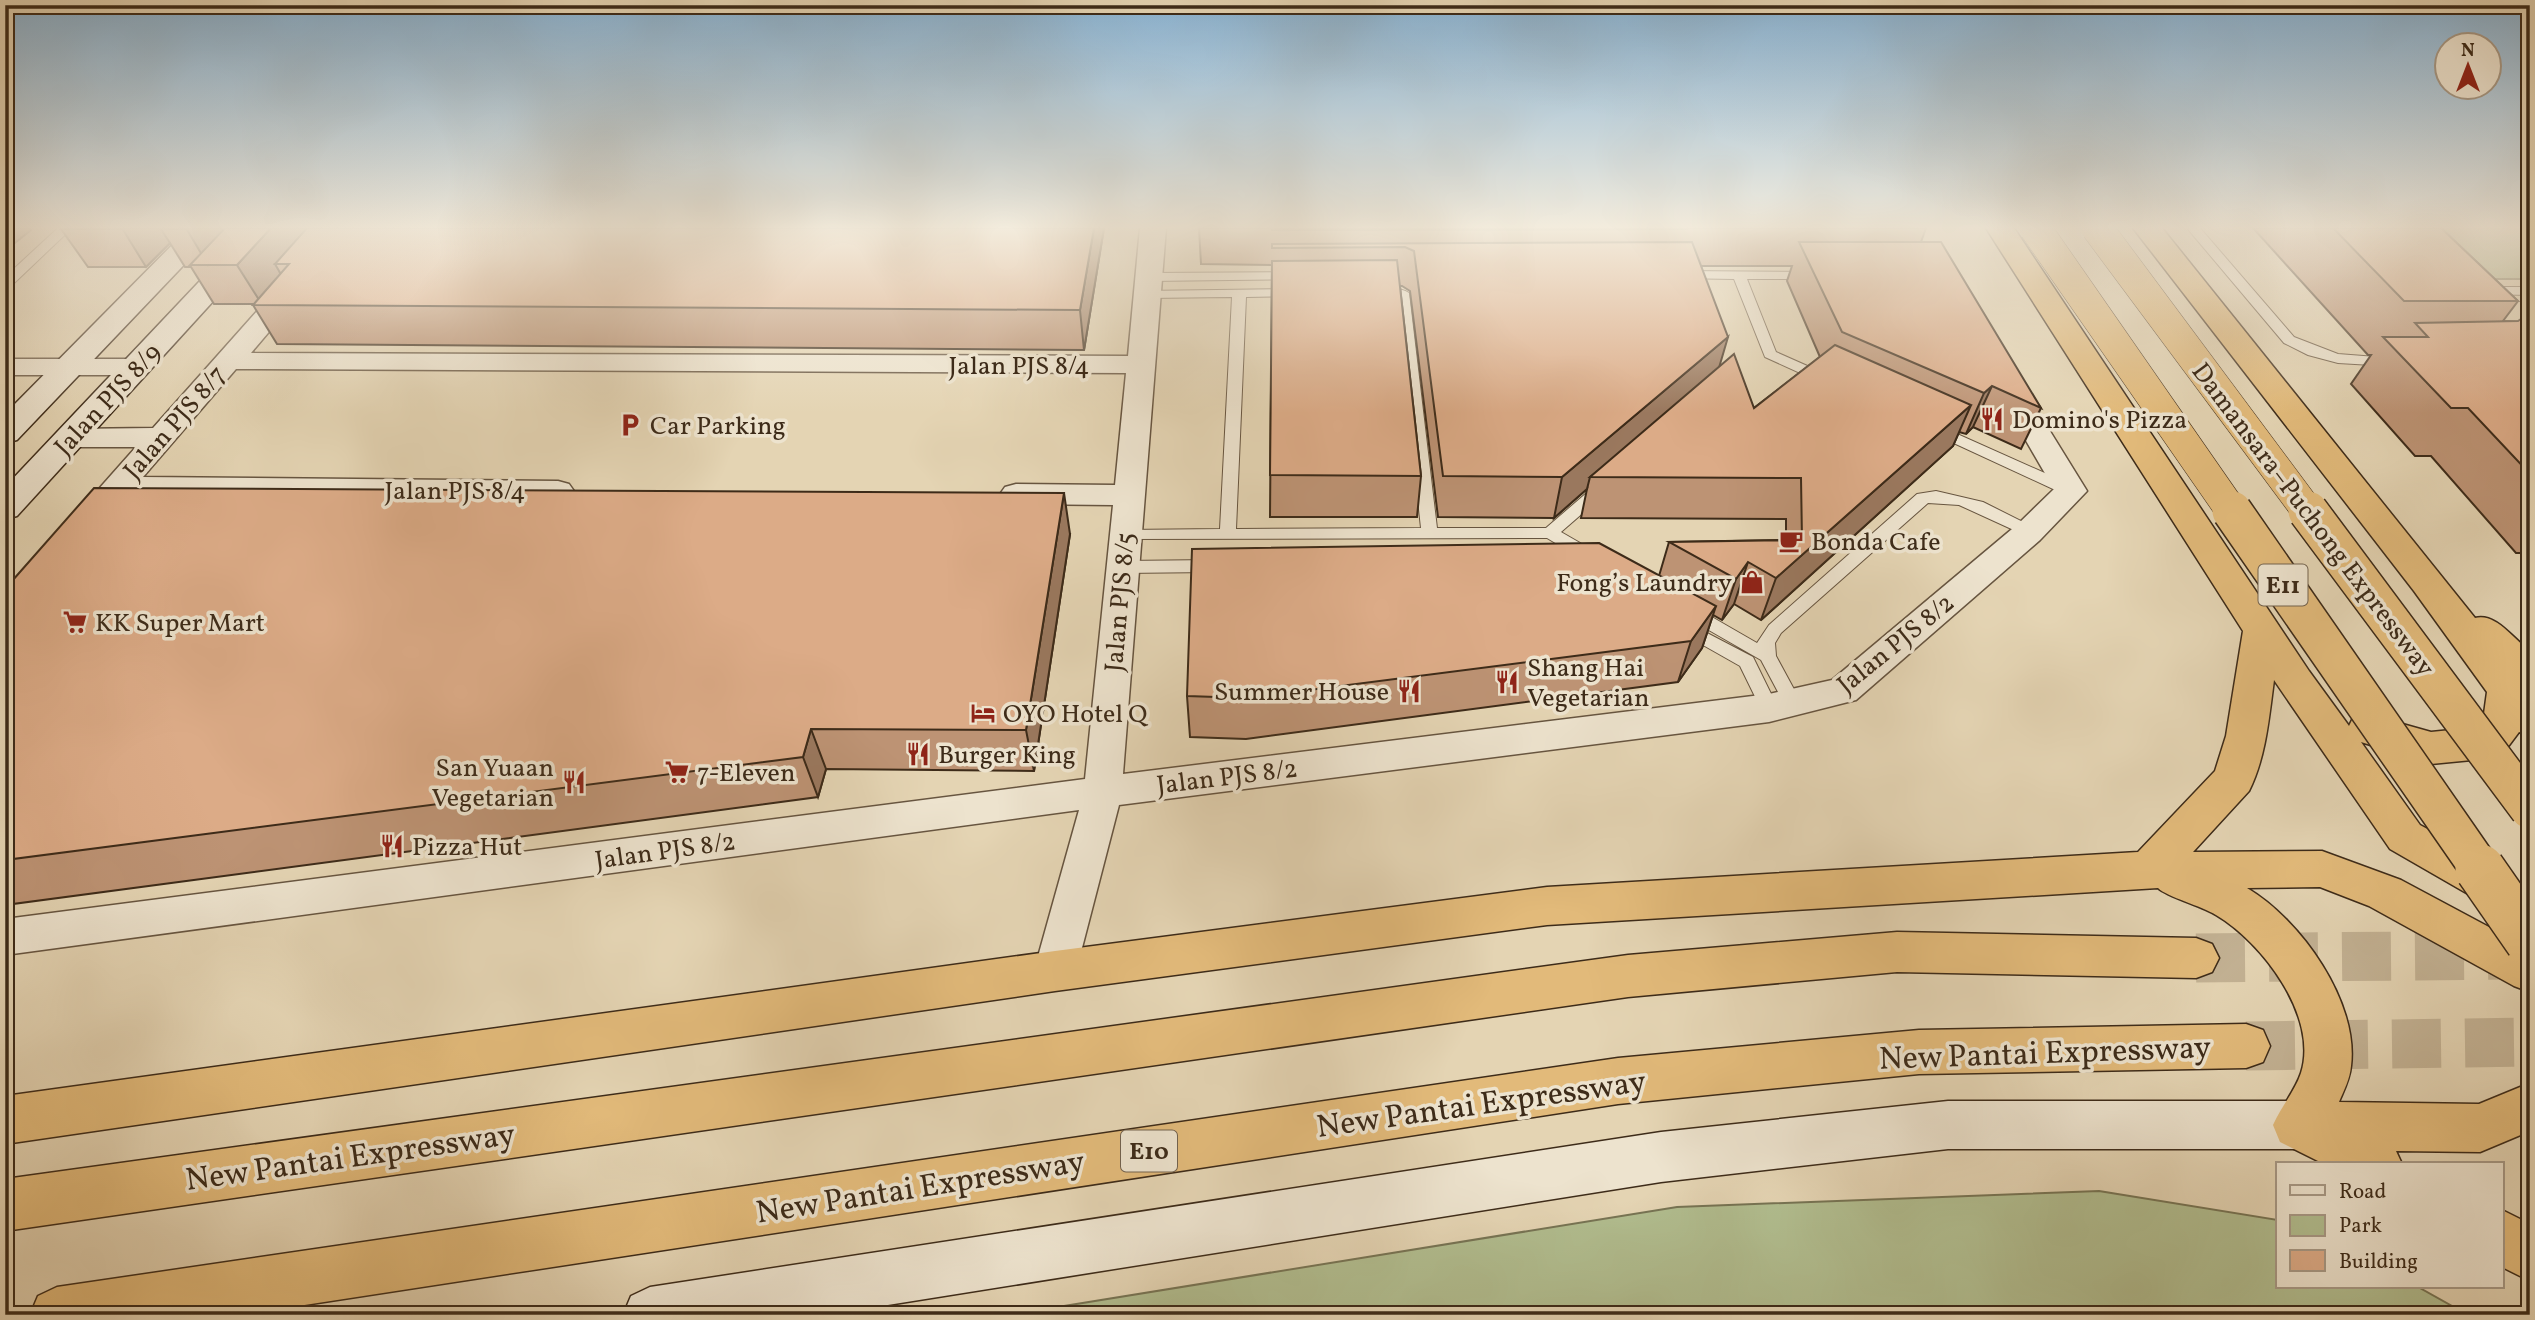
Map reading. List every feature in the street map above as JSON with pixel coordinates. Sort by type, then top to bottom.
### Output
[{"type":"highway","points":[[2040,290],[2295,681],[2405,837],[2530,908]]},
{"type":"highway","name":"E11","points":[[2078,290],[2530,941]]},
{"type":"highway","name":"Damansara–Puchong Expressway","points":[[2143,290],[2530,809]]},
{"type":"highway","points":[[2195,290],[2427,582],[2522,694],[2493,737],[2472,744],[2431,748],[2356,725],[2295,681]]},
{"type":"highway","points":[[2149,870],[2234,779],[2246,736],[2262,627]]},
{"type":"highway","points":[[5,1120],[1055,971],[1547,906],[2149,870],[2322,869],[2385,893],[2530,971]]},
{"type":"highway","points":[[2149,870],[2205,886],[2247,912],[2280,943],[2309,986],[2326,1028],[2327,1068],[2298,1125]]},
{"type":"highway","name":"New Pantai Expressway","points":[[5,1205],[1628,976],[1897,952],[2196,958]]},
{"type":"highway","name":"New Pantai Expressway","points":[[57,1315],[1618,1081],[1919,1052],[2246,1046]]},
{"type":"highway","points":[[2298,1125],[2480,1128],[2530,1106]]},
{"type":"highway","points":[[2298,1125],[2372,1162]]},
{"type":"highway","points":[[2504,1238],[2530,1254]]},
{"type":"main road","name":"Jalan PJS 8/9","points":[[5,433],[145,290]]},
{"type":"main road","name":"Jalan PJS 8/9","points":[[5,508],[208,290]]},
{"type":"main road","points":[[650,1315],[1661,1157],[1948,1125],[2298,1125]]},
{"type":"street","name":"Jalan PJS 8/7","points":[[92,517],[290,290]]},
{"type":"street","name":"Jalan PJS 8/5","points":[[1055,971],[1103,792],[1148,290]]},
{"type":"street","name":"Jalan PJS 8/4","points":[[226,361],[1140,365]]},
{"type":"street","points":[[1996,365],[2071,491]]},
{"type":"street","points":[[5,367],[135,368]]},
{"type":"street","points":[[71,438],[161,437]]},
{"type":"street","name":"Jalan PJS 8/4","points":[[117,487],[591,491]]},
{"type":"street","name":"Jalan PJS 8/2","points":[[5,937],[1103,792],[1781,706],[1843,691],[2029,532],[2071,491]]},
{"type":"street","points":[[987,494],[1128,495]]},
{"type":"lane","points":[[1195,290],[1239,293],[1311,293]]},
{"type":"lane","points":[[1745,290],[1770,354],[1833,383]]},
{"type":"lane","points":[[2246,290],[2289,340],[2308,352],[2354,363],[2405,362]]},
{"type":"lane","points":[[2475,291],[2530,291]]},
{"type":"lane","points":[[1228,535],[1239,293]]},
{"type":"lane","points":[[1363,293],[1402,293],[1430,533]]},
{"type":"lane","points":[[1920,422],[2071,491]]},
{"type":"lane","points":[[1550,533],[1611,480]]},
{"type":"lane","points":[[1781,706],[1766,642],[1775,629],[1923,498],[1938,494],[1954,497],[2029,532]]},
{"type":"lane","points":[[1125,535],[1550,533],[1595,568],[1567,562]]},
{"type":"lane","points":[[1122,567],[1234,566]]},
{"type":"lane","points":[[1768,656],[1679,615],[1747,662],[1781,706]]},
{"type":"green space","points":[[2099,1191],[2276,1220],[2276,1288],[2420,1288],[2468,1315],[1008,1315],[1677,1207]]},
{"type":"building","points":[[267,290],[1083,290],[1080,310],[253,305]]},
{"type":"building","points":[[1272,290],[1400,290],[1421,476],[1270,475]]},
{"type":"building","points":[[1419,290],[1710,290],[1728,337],[1562,477],[1443,476]]},
{"type":"building","points":[[1822,290],[1970,290],[2041,408],[1992,386],[1984,393],[1842,332]]},
{"type":"building","points":[[2393,290],[2506,290],[2518,301],[2404,301]]},
{"type":"building","points":[[2524,317],[2530,322],[2530,474],[2468,408],[2451,408],[2383,337],[2428,337],[2415,323],[2518,321]]},
{"type":"building","points":[[1835,345],[1971,405],[1776,578],[1748,562],[1736,579],[1669,542],[1802,540],[1801,478],[1590,477],[1734,354],[1754,408]]},
{"type":"building","points":[[94,488],[1064,493],[1026,730],[811,729],[803,757],[5,860],[5,589]]},
{"type":"building","points":[[1599,543],[1716,606],[1691,641],[1246,698],[1187,696],[1192,549]]},
{"type":"tunnel","points":[[2196,958],[2512,955]]},
{"type":"tunnel","points":[[2246,1046],[2530,1042]]},
{"type":"place","name":"Domino's Pizza","points":[[1992,419]]},
{"type":"place","name":"Car Parking","points":[[630,425]]},
{"type":"place","name":"Bonda Cafe","points":[[1791,541]]},
{"type":"place","name":"Fong’s Laundry","points":[[1752,582]]},
{"type":"place","name":"KK Super Mart","points":[[75,622]]},
{"type":"place","name":"Shang Hai Vegetarian","points":[[1507,682]]},
{"type":"place","name":"Summer House","points":[[1409,691]]},
{"type":"place","name":"OYO Hotel Q","points":[[983,713]]},
{"type":"place","name":"Burger King","points":[[918,754]]},
{"type":"place","name":"7-Eleven","points":[[677,772]]},
{"type":"place","name":"San Yuaan Vegetarian","points":[[574,782]]},
{"type":"place","name":"Pizza Hut","points":[[392,846]]}]
